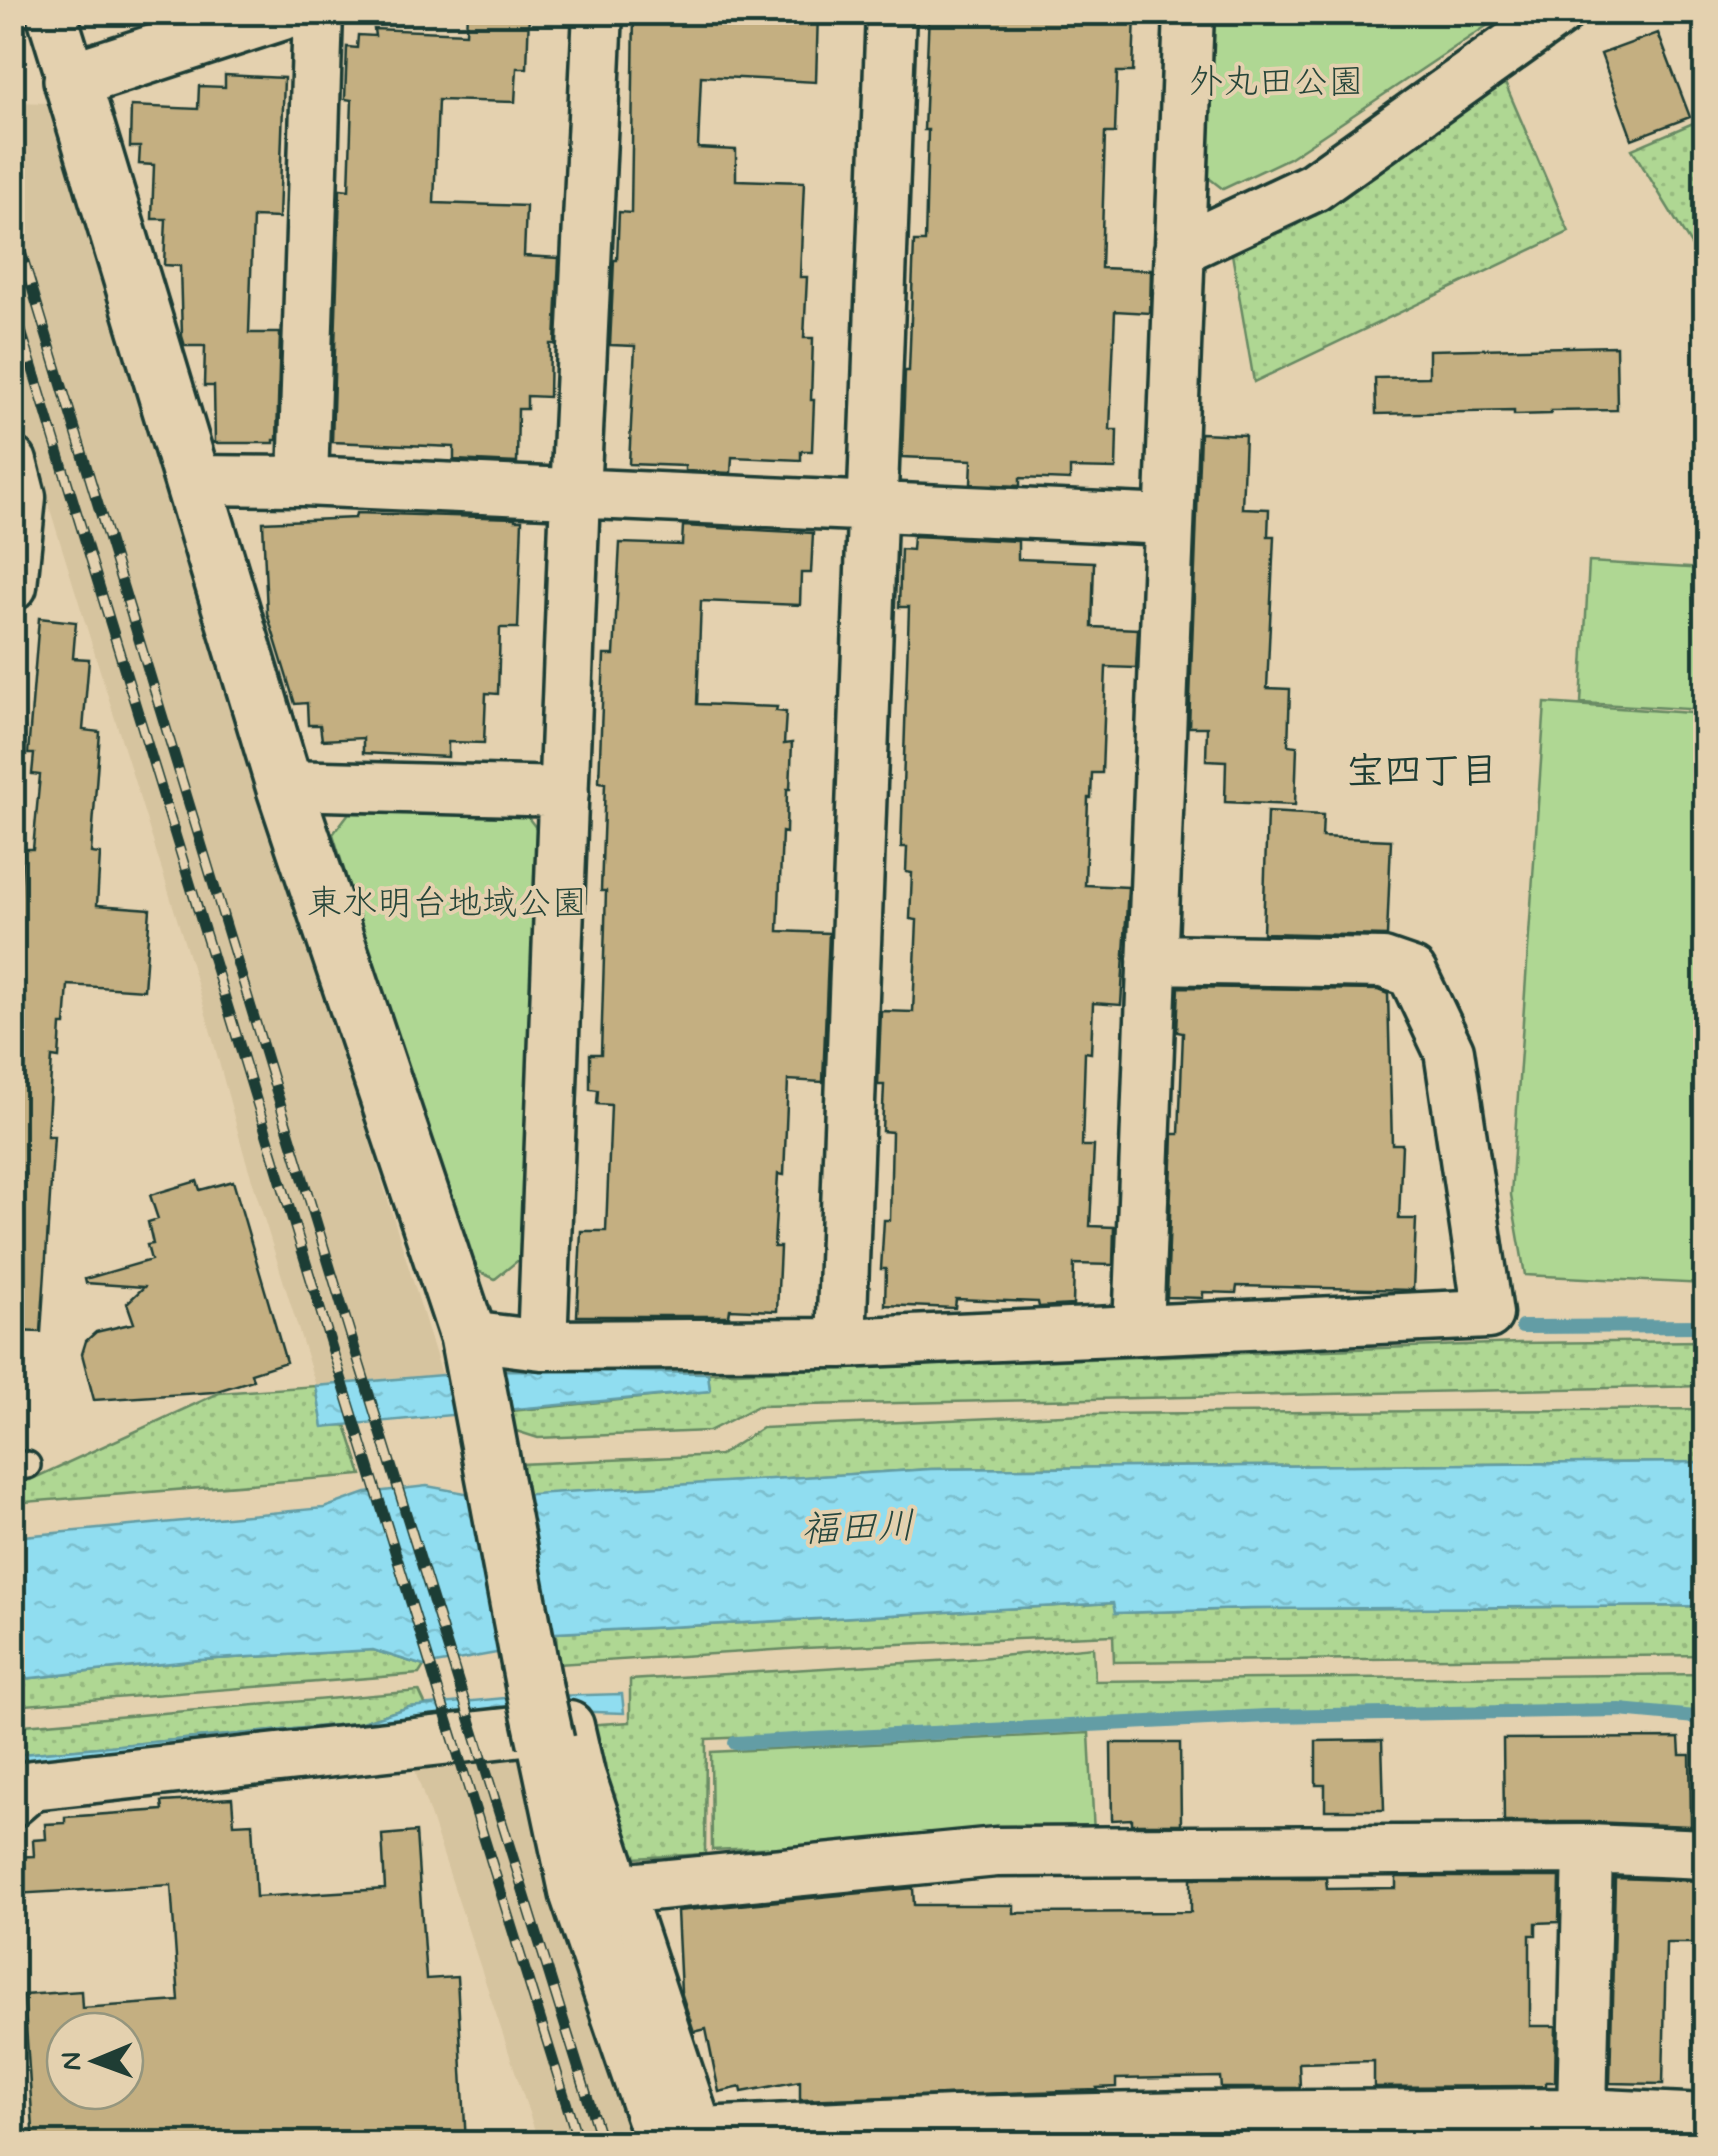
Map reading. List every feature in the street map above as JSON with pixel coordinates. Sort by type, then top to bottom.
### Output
[{"type":"street","points":[[51,12],[284,785],[471,1354],[532,1679],[578,1893],[688,2140]]},
{"type":"street","points":[[72,80],[281,12]]},
{"type":"street","points":[[302,481],[318,12]]},
{"type":"street","points":[[542,1346],[598,12]]},
{"type":"street","points":[[841,1343],[891,12]]},
{"type":"street","points":[[1138,1330],[1189,12]]},
{"type":"street","points":[[1180,250],[1314,187],[1559,12]]},
{"type":"street","points":[[12,462],[21,497],[12,586]]},
{"type":"street","points":[[192,480],[302,481],[1169,520]]},
{"type":"street","points":[[284,785],[564,792]]},
{"type":"street","points":[[471,1354],[542,1346],[841,1343],[1488,1314],[1449,1051],[1412,973],[1383,963],[1152,958]]},
{"type":"street","points":[[12,1802],[32,1786],[569,1726],[580,1774],[619,1889],[688,2140]]},
{"type":"street","points":[[619,1889],[996,1852],[1588,1849],[1706,1854]]},
{"type":"street","points":[[1582,2113],[1588,1849]]},
{"type":"street","points":[[688,2140],[956,2132],[1460,2129],[1582,2113],[1706,2118]]},
{"type":"shaded area","points":[[12,102],[49,103],[442,1375],[316,1386],[244,1154],[201,996],[13,390]]},
{"type":"shaded area","points":[[525,1744],[637,2143],[539,2143],[412,1761]]},
{"type":"green space","name":"外丸田公園","points":[[1207,13],[1506,13],[1289,158],[1223,189],[1201,172]]},
{"type":"green space","points":[[1505,83],[1569,232],[1254,382],[1231,248],[1290,229]]},
{"type":"green space","points":[[1705,118],[1705,268],[1632,149]]},
{"type":"green space","points":[[1589,562],[1705,569],[1705,710],[1581,703]]},
{"type":"green space","points":[[1545,703],[1705,714],[1705,1284],[1525,1275],[1511,1195]]},
{"type":"green space","name":"東水明台地域公園","points":[[349,813],[526,815],[540,833],[521,1258],[495,1279],[467,1266],[333,834]]},
{"type":"green space","points":[[1705,1341],[1705,1386],[758,1406],[709,1431],[538,1438],[513,1430],[511,1411],[710,1391],[708,1373],[1519,1343]]},
{"type":"green space","points":[[316,1386],[323,1426],[346,1425],[362,1475],[13,1503],[13,1482],[30,1480],[219,1393]]},
{"type":"green space","points":[[1706,1409],[1705,1462],[931,1469],[528,1495],[520,1464],[720,1455],[762,1428],[1087,1414]]},
{"type":"green space","points":[[1114,1603],[1116,1613],[1706,1606],[1705,1655],[1114,1662],[1113,1635],[804,1648],[558,1664],[556,1633]]},
{"type":"green space","points":[[1093,1647],[1095,1681],[1706,1674],[1705,1713],[1619,1706],[1262,1713],[706,1739],[705,1854],[616,1859],[585,1725],[630,1722],[630,1680],[969,1659]]},
{"type":"green space","points":[[373,1650],[424,1666],[419,1674],[13,1706],[13,1680],[199,1660]]},
{"type":"green space","points":[[419,1691],[426,1706],[409,1707],[359,1723],[13,1755],[13,1726]]},
{"type":"green space","points":[[1089,1733],[1094,1834],[712,1850],[711,1752]]},
{"type":"water","points":[[502,1370],[708,1373],[710,1391],[323,1427],[316,1386],[442,1375],[457,1382]]},
{"type":"water","name":"福田川","points":[[1705,1462],[1705,1606],[1115,1613],[1113,1603],[556,1633],[502,1652],[424,1666],[373,1650],[199,1660],[13,1680],[13,1537],[324,1508],[366,1493],[427,1486],[487,1497],[931,1469]]},
{"type":"water","points":[[622,1694],[624,1713],[565,1711],[13,1772],[12,1755],[359,1723],[409,1707],[516,1697]]},
{"type":"building","points":[[467,12],[529,12],[527,68],[517,68],[515,102],[438,100],[434,203],[526,206],[524,256],[559,258],[549,397],[527,396],[527,409],[518,409],[517,463],[454,460],[454,447],[332,442],[340,189],[349,190],[352,100],[345,99],[347,47],[357,48],[358,35],[375,36],[374,29],[466,33]]},
{"type":"building","points":[[634,12],[818,12],[816,82],[701,76],[698,148],[736,150],[736,180],[804,182],[800,277],[807,277],[804,338],[813,338],[814,400],[812,451],[801,451],[801,460],[732,457],[731,473],[629,464],[635,346],[610,345],[619,212],[631,213]]},
{"type":"building","points":[[929,12],[1135,12],[1133,72],[1117,72],[1115,133],[1105,133],[1101,268],[1151,270],[1150,313],[1115,311],[1110,430],[1117,430],[1116,469],[1070,468],[1070,480],[1020,478],[1020,486],[971,484],[972,460],[902,457],[914,242],[925,242]]},
{"type":"building","points":[[1658,33],[1690,117],[1632,139],[1601,54]]},
{"type":"building","points":[[225,75],[284,78],[279,218],[253,217],[249,333],[280,333],[274,443],[215,443],[214,386],[204,386],[205,346],[185,346],[180,266],[164,265],[166,219],[152,219],[154,165],[139,164],[140,147],[130,147],[131,106],[198,109],[199,86],[225,87]]},
{"type":"building","points":[[1616,346],[1617,410],[1514,415],[1514,411],[1376,414],[1375,378],[1429,377],[1429,350]]},
{"type":"building","points":[[1200,433],[1245,435],[1242,508],[1269,509],[1268,536],[1274,536],[1267,688],[1290,689],[1288,745],[1297,746],[1295,805],[1225,802],[1226,761],[1206,760],[1207,727],[1189,727]]},
{"type":"building","points":[[356,513],[522,520],[518,628],[500,628],[498,694],[486,693],[484,743],[448,742],[448,757],[363,753],[363,738],[322,740],[320,725],[308,725],[307,703],[295,704],[267,613],[263,522],[355,518]]},
{"type":"building","points":[[683,526],[813,533],[811,573],[801,573],[800,605],[701,601],[697,704],[777,707],[776,711],[786,712],[784,744],[792,743],[786,833],[782,832],[778,931],[829,933],[823,1082],[788,1080],[784,1175],[778,1174],[774,1247],[780,1247],[777,1311],[730,1309],[729,1316],[577,1316],[581,1231],[606,1231],[611,1105],[597,1104],[598,1090],[590,1089],[590,1054],[601,1054],[606,891],[601,891],[605,783],[599,782],[604,655],[614,655],[620,543],[682,545]]},
{"type":"building","points":[[913,536],[1018,541],[1018,559],[1094,562],[1092,627],[1138,629],[1136,668],[1106,667],[1102,773],[1092,773],[1088,798],[1085,885],[1128,887],[1121,1005],[1093,1003],[1091,1053],[1085,1052],[1082,1146],[1094,1146],[1090,1226],[1114,1227],[1113,1265],[1074,1264],[1073,1305],[1039,1307],[1038,1302],[956,1299],[955,1308],[885,1305],[886,1269],[881,1269],[884,1220],[890,1220],[892,1132],[882,1131],[884,1085],[878,1085],[881,1011],[913,1012],[917,920],[910,919],[912,873],[906,872],[907,847],[901,847],[909,607],[899,607],[901,549],[912,550]]},
{"type":"building","points":[[39,618],[76,622],[73,658],[89,659],[83,730],[100,732],[91,853],[100,854],[97,905],[150,909],[144,990],[68,985],[59,1058],[52,1057],[47,1136],[54,1136],[41,1332],[12,1331],[12,1000],[16,950],[12,950],[12,893],[20,894],[23,849],[33,849],[40,775],[32,774],[34,754],[28,754]]},
{"type":"building","points":[[1267,812],[1323,815],[1322,837],[1391,840],[1387,936],[1263,933]]},
{"type":"building","points":[[1179,987],[1378,990],[1388,994],[1392,1144],[1402,1144],[1399,1219],[1416,1219],[1413,1290],[1237,1286],[1236,1293],[1203,1292],[1203,1298],[1167,1297],[1173,1134],[1179,1134],[1183,1033],[1177,1032]]},
{"type":"building","points":[[197,1181],[200,1190],[233,1181],[286,1362],[251,1373],[253,1380],[214,1392],[94,1400],[82,1354],[86,1341],[96,1332],[134,1323],[127,1303],[144,1287],[86,1283],[85,1279],[151,1260],[147,1245],[153,1244],[148,1222],[158,1219],[150,1195]]},
{"type":"building","points":[[1679,1738],[1680,1755],[1690,1755],[1691,1826],[1504,1822],[1503,1739]]},
{"type":"building","points":[[1382,1740],[1384,1810],[1325,1810],[1325,1785],[1316,1785],[1316,1741]]},
{"type":"building","points":[[1111,1743],[1180,1743],[1181,1824],[1112,1820]]},
{"type":"building","points":[[232,1798],[234,1824],[252,1823],[256,1897],[385,1889],[382,1835],[416,1832],[426,1979],[457,1977],[466,2144],[34,2144],[24,1995],[81,1991],[82,2008],[179,2001],[171,1885],[14,1894],[12,1857],[34,1856],[33,1840],[46,1839],[45,1824],[65,1823],[65,1817],[163,1810],[162,1802]]},
{"type":"building","points":[[1396,1877],[1560,1877],[1559,1922],[1536,1923],[1536,1935],[1530,1935],[1530,2026],[1556,2026],[1555,2082],[1546,2082],[1546,2086],[1374,2087],[1374,2061],[1299,2063],[1300,2088],[1221,2088],[1220,2077],[1116,2079],[1116,2087],[1098,2090],[800,2100],[800,2081],[742,2092],[741,2087],[719,2092],[706,2029],[694,2032],[681,1992],[677,1911],[913,1888],[914,1905],[1014,1905],[1014,1913],[1191,1912],[1191,1878],[1326,1878],[1327,1889],[1396,1888]]},
{"type":"building","points":[[1615,1878],[1701,1881],[1699,1943],[1666,1943],[1663,2084],[1610,2083]]},
{"type":"waterway","points":[[1522,1327],[1706,1326]]},
{"type":"waterway","points":[[735,1743],[1267,1716],[1620,1710],[1706,1718]]},
{"type":"railway","points":[[12,222],[602,2144]]},
{"type":"railway","points":[[12,301],[579,2144]]},
{"type":"district","name":"宝四丁目","points":[[1422,772]]}]
